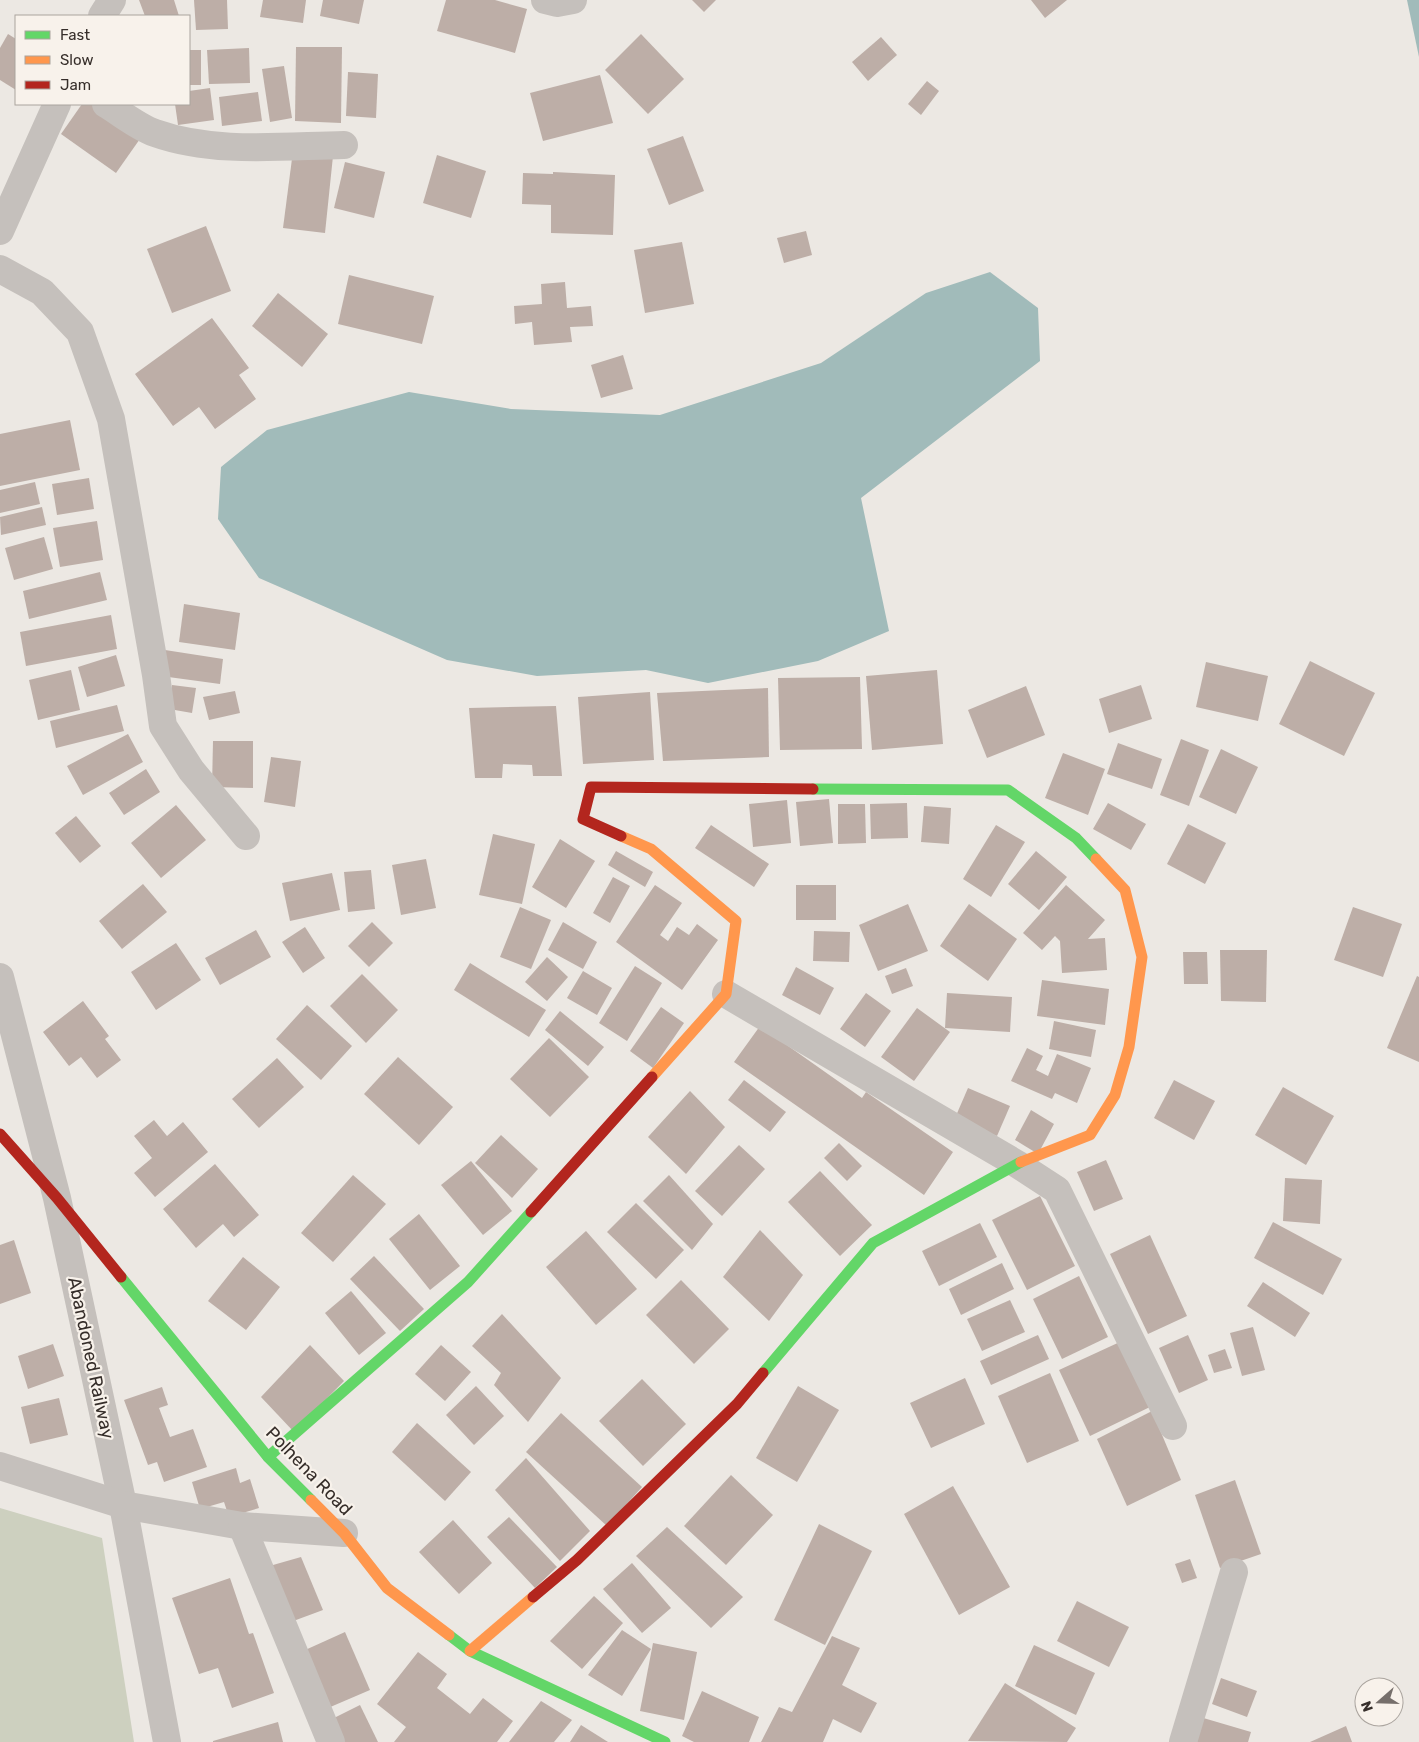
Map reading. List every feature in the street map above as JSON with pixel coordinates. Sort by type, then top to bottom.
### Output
[{"type":"street","points":[[545,0],[557,3],[573,0]]},
{"type":"street","points":[[0,231],[57,105]]},
{"type":"street","points":[[108,105],[152,132],[190,144],[248,146],[344,145]]},
{"type":"street","points":[[0,269],[42,292],[80,332],[110,419],[156,675],[163,726],[191,770],[246,836]]},
{"type":"street","points":[[268,1458],[468,1282],[726,994],[736,921],[651,849],[583,819],[591,787],[1008,790],[1076,838],[1125,890],[1142,957],[1129,1047],[1115,1095],[1090,1135],[1017,1164],[873,1244],[737,1404],[577,1560],[470,1651]]},
{"type":"street","name":"Abandoned Railway","points":[[0,977],[57,1198],[123,1505],[167,1742]]},
{"type":"street","points":[[726,994],[1017,1164],[1056,1190],[1173,1426]]},
{"type":"street","name":"Polhena Road","points":[[4,1143],[57,1198],[268,1458],[344,1533],[387,1588],[470,1651],[665,1742]]},
{"type":"street","points":[[0,1466],[123,1505],[242,1526],[344,1533]]},
{"type":"street","points":[[242,1526],[331,1742]]},
{"type":"street","points":[[1183,1742],[1234,1572]]},
{"type":"green space","points":[[0,1508],[102,1538],[134,1742],[0,1742]]},
{"type":"water","points":[[1407,0],[1419,0],[1419,57]]},
{"type":"water","points":[[990,272],[1038,308],[1040,361],[861,498],[889,631],[818,661],[708,683],[646,670],[537,676],[447,660],[259,578],[218,519],[221,467],[267,430],[409,392],[511,409],[660,415],[821,363],[926,293]]},
{"type":"building","points":[[139,0],[174,0],[179,15],[145,15]]},
{"type":"building","points":[[194,0],[227,0],[228,29],[196,30]]},
{"type":"building","points":[[263,0],[306,0],[303,23],[260,17]]},
{"type":"building","points":[[323,0],[364,0],[359,24],[320,16]]},
{"type":"building","points":[[446,0],[495,0],[527,9],[515,53],[437,31]]},
{"type":"building","points":[[692,0],[716,0],[704,12]]},
{"type":"building","points":[[1031,0],[1067,0],[1045,18]]},
{"type":"building","points":[[8,34],[15,38],[15,89],[0,80],[0,48]]},
{"type":"building","points":[[641,34],[684,79],[648,114],[605,70]]},
{"type":"building","points":[[881,37],[897,55],[868,81],[852,62]]},
{"type":"building","points":[[296,47],[342,47],[341,123],[295,121]]},
{"type":"building","points":[[249,48],[250,83],[209,84],[207,50]]},
{"type":"building","points":[[190,50],[201,50],[201,85],[190,85]]},
{"type":"building","points":[[284,66],[292,118],[270,122],[262,69]]},
{"type":"building","points":[[348,72],[378,74],[376,118],[346,116]]},
{"type":"building","points":[[600,75],[613,123],[543,141],[530,93]]},
{"type":"building","points":[[927,81],[939,91],[921,115],[908,104]]},
{"type":"building","points":[[210,88],[214,120],[178,125],[175,105],[190,105],[190,91]]},
{"type":"building","points":[[258,92],[262,121],[222,126],[219,97]]},
{"type":"building","points":[[81,105],[97,105],[142,136],[116,173],[61,134]]},
{"type":"building","points":[[683,136],[704,191],[669,205],[647,149]]},
{"type":"building","points":[[293,151],[333,156],[325,233],[283,228]]},
{"type":"building","points":[[437,155],[486,171],[471,218],[423,203]]},
{"type":"building","points":[[345,162],[385,172],[374,218],[334,208]]},
{"type":"building","points":[[553,172],[615,175],[613,235],[551,233],[551,205],[522,204],[523,173],[553,174]]},
{"type":"building","points":[[206,226],[231,291],[172,313],[147,249]]},
{"type":"building","points":[[806,231],[812,255],[784,263],[777,238]]},
{"type":"building","points":[[682,242],[694,304],[645,313],[634,250]]},
{"type":"building","points":[[349,275],[434,296],[422,344],[338,324]]},
{"type":"building","points":[[565,282],[567,308],[591,306],[593,326],[570,327],[572,342],[534,345],[532,322],[515,324],[514,306],[542,304],[541,284]]},
{"type":"building","points":[[278,293],[328,334],[302,367],[252,326]]},
{"type":"building","points":[[212,318],[249,368],[239,375],[256,399],[215,429],[199,407],[173,426],[135,374]]},
{"type":"building","points":[[623,355],[633,389],[601,398],[591,365]]},
{"type":"building","points":[[70,420],[80,470],[0,486],[0,434]]},
{"type":"building","points":[[89,478],[94,509],[57,515],[52,484]]},
{"type":"building","points":[[35,482],[40,504],[0,513],[0,490]]},
{"type":"building","points":[[42,507],[46,525],[1,535],[0,517]]},
{"type":"building","points":[[97,521],[103,560],[60,567],[53,528]]},
{"type":"building","points":[[44,537],[53,569],[14,580],[5,548]]},
{"type":"building","points":[[100,572],[107,600],[29,619],[23,591]]},
{"type":"building","points":[[184,604],[240,613],[235,650],[179,642]]},
{"type":"building","points":[[111,615],[117,649],[26,666],[20,632]]},
{"type":"building","points":[[165,650],[223,659],[220,684],[161,676]]},
{"type":"building","points":[[116,655],[125,686],[87,697],[78,667]]},
{"type":"building","points":[[1310,661],[1375,693],[1344,756],[1279,724]]},
{"type":"building","points":[[1206,662],[1268,676],[1258,721],[1196,707]]},
{"type":"building","points":[[71,670],[80,710],[38,720],[29,680]]},
{"type":"building","points":[[937,670],[943,744],[872,750],[866,676]]},
{"type":"building","points":[[860,677],[862,749],[780,750],[778,678]]},
{"type":"building","points":[[172,685],[196,688],[192,713],[169,709]]},
{"type":"building","points":[[1141,685],[1152,719],[1109,733],[1099,699]]},
{"type":"building","points":[[1026,686],[1045,735],[987,758],[968,710]]},
{"type":"building","points":[[768,688],[769,757],[663,761],[657,693]]},
{"type":"building","points":[[235,691],[240,713],[209,720],[203,697]]},
{"type":"building","points":[[650,692],[654,760],[583,764],[578,697]]},
{"type":"building","points":[[117,705],[124,731],[56,748],[50,721]]},
{"type":"building","points":[[556,706],[562,776],[533,776],[532,765],[503,764],[502,778],[475,778],[469,708]]},
{"type":"building","points":[[128,734],[143,762],[83,795],[67,766]]},
{"type":"building","points":[[1181,739],[1209,750],[1189,806],[1160,795]]},
{"type":"building","points":[[213,741],[253,741],[253,788],[212,787]]},
{"type":"building","points":[[1118,743],[1162,759],[1152,789],[1107,774]]},
{"type":"building","points":[[1221,749],[1258,767],[1236,814],[1199,797]]},
{"type":"building","points":[[1063,753],[1105,769],[1088,815],[1045,798]]},
{"type":"building","points":[[271,757],[301,761],[295,807],[264,802]]},
{"type":"building","points":[[146,769],[160,792],[124,815],[109,793]]},
{"type":"building","points":[[829,799],[833,843],[800,846],[796,802]]},
{"type":"building","points":[[787,800],[791,843],[753,847],[749,804]]},
{"type":"building","points":[[907,803],[908,838],[871,839],[870,804]]},
{"type":"building","points":[[1108,803],[1146,824],[1131,850],[1093,829]]},
{"type":"building","points":[[838,804],[865,804],[866,843],[838,844]]},
{"type":"building","points":[[176,805],[206,840],[161,878],[131,843]]},
{"type":"building","points":[[924,806],[951,808],[949,844],[921,842]]},
{"type":"building","points":[[76,816],[101,846],[80,863],[55,833]]},
{"type":"building","points":[[1188,824],[1226,843],[1205,884],[1167,864]]},
{"type":"building","points":[[711,825],[769,864],[754,887],[695,848]]},
{"type":"building","points":[[996,825],[1025,842],[991,897],[963,879]]},
{"type":"building","points":[[493,834],[535,844],[522,904],[479,895]]},
{"type":"building","points":[[560,839],[595,861],[566,908],[532,887]]},
{"type":"building","points":[[616,851],[653,872],[645,887],[608,865]]},
{"type":"building","points":[[1036,851],[1067,877],[1039,910],[1008,884]]},
{"type":"building","points":[[426,859],[436,908],[401,915],[392,865]]},
{"type":"building","points":[[371,870],[375,909],[348,912],[344,872]]},
{"type":"building","points":[[332,873],[340,910],[290,921],[282,883]]},
{"type":"building","points":[[613,877],[630,886],[610,923],[593,913]]},
{"type":"building","points":[[143,884],[167,912],[122,949],[99,921]]},
{"type":"building","points":[[655,885],[682,903],[660,935],[668,941],[677,927],[689,935],[697,924],[718,940],[682,990],[616,942]]},
{"type":"building","points":[[796,885],[836,885],[836,920],[796,920]]},
{"type":"building","points":[[1066,885],[1105,920],[1088,939],[1105,938],[1107,970],[1062,973],[1060,941],[1055,936],[1042,950],[1023,933]]},
{"type":"building","points":[[908,904],[928,951],[878,971],[859,925]]},
{"type":"building","points":[[969,904],[1017,939],[988,981],[940,946]]},
{"type":"building","points":[[520,907],[551,920],[531,969],[500,957]]},
{"type":"building","points":[[1353,907],[1402,924],[1383,977],[1334,960]]},
{"type":"building","points":[[372,922],[393,943],[369,967],[348,946]]},
{"type":"building","points":[[563,922],[597,942],[583,969],[548,950]]},
{"type":"building","points":[[305,927],[325,958],[303,973],[282,942]]},
{"type":"building","points":[[256,930],[271,957],[220,985],[205,958]]},
{"type":"building","points":[[814,931],[850,932],[849,962],[813,961]]},
{"type":"building","points":[[176,943],[201,980],[156,1010],[131,972]]},
{"type":"building","points":[[1220,950],[1267,950],[1266,1002],[1221,1001]]},
{"type":"building","points":[[1183,952],[1207,952],[1208,984],[1184,984]]},
{"type":"building","points":[[547,957],[568,977],[547,1001],[525,982]]},
{"type":"building","points":[[470,963],[546,1010],[529,1037],[454,990]]},
{"type":"building","points":[[635,966],[662,983],[627,1041],[599,1023]]},
{"type":"building","points":[[796,967],[834,988],[820,1015],[782,995]]},
{"type":"building","points":[[906,968],[913,986],[892,994],[885,976]]},
{"type":"building","points":[[583,971],[612,988],[597,1015],[567,998]]},
{"type":"building","points":[[362,974],[398,1010],[366,1043],[330,1006]]},
{"type":"building","points":[[1417,976],[1419,977],[1419,1062],[1387,1048]]},
{"type":"building","points":[[1042,980],[1109,989],[1105,1025],[1037,1016]]},
{"type":"building","points":[[866,993],[891,1011],[865,1047],[840,1029]]},
{"type":"building","points":[[947,993],[1012,997],[1010,1032],[945,1028]]},
{"type":"building","points":[[83,1001],[109,1036],[105,1039],[121,1060],[97,1078],[81,1057],[69,1066],[43,1032]]},
{"type":"building","points":[[307,1005],[352,1046],[321,1080],[276,1039]]},
{"type":"building","points":[[661,1007],[684,1023],[653,1068],[630,1051]]},
{"type":"building","points":[[917,1008],[950,1032],[914,1081],[881,1057]]},
{"type":"building","points":[[560,1011],[604,1047],[588,1066],[545,1030]]},
{"type":"building","points":[[1054,1021],[1096,1030],[1091,1057],[1049,1049]]},
{"type":"building","points":[[760,1026],[862,1098],[866,1092],[953,1152],[924,1195],[734,1062]]},
{"type":"building","points":[[549,1038],[589,1077],[550,1117],[510,1079]]},
{"type":"building","points":[[1027,1048],[1043,1056],[1036,1070],[1048,1076],[1057,1054],[1091,1068],[1077,1103],[1055,1093],[1052,1099],[1011,1081]]},
{"type":"building","points":[[398,1057],[453,1107],[419,1145],[364,1094]]},
{"type":"building","points":[[277,1058],[304,1087],[259,1128],[232,1099]]},
{"type":"building","points":[[744,1080],[786,1112],[770,1132],[728,1100]]},
{"type":"building","points":[[1174,1080],[1215,1101],[1194,1140],[1154,1118]]},
{"type":"building","points":[[1283,1087],[1334,1116],[1306,1165],[1255,1135]]},
{"type":"building","points":[[968,1088],[1010,1106],[997,1136],[955,1118]]},
{"type":"building","points":[[690,1091],[725,1127],[686,1174],[648,1137]]},
{"type":"building","points":[[1031,1110],[1054,1124],[1038,1154],[1015,1140]]},
{"type":"building","points":[[154,1120],[167,1136],[183,1122],[208,1152],[155,1197],[134,1173],[152,1158],[134,1136]]},
{"type":"building","points":[[501,1135],[538,1169],[512,1198],[475,1163]]},
{"type":"building","points":[[839,1143],[862,1166],[847,1181],[824,1158]]},
{"type":"building","points":[[739,1145],[765,1169],[722,1216],[695,1191]]},
{"type":"building","points":[[1106,1160],[1123,1199],[1094,1211],[1077,1172]]},
{"type":"building","points":[[471,1161],[512,1211],[483,1235],[441,1185]]},
{"type":"building","points":[[215,1164],[259,1215],[234,1237],[223,1224],[196,1248],[163,1209]]},
{"type":"building","points":[[820,1171],[872,1225],[840,1256],[788,1202]]},
{"type":"building","points":[[353,1175],[386,1204],[333,1262],[301,1233]]},
{"type":"building","points":[[669,1175],[713,1224],[692,1250],[643,1201]]},
{"type":"building","points":[[1285,1178],[1322,1180],[1320,1224],[1283,1221]]},
{"type":"building","points":[[1040,1196],[1075,1266],[1027,1290],[992,1220]]},
{"type":"building","points":[[636,1203],[684,1250],[656,1279],[607,1232]]},
{"type":"building","points":[[419,1214],[460,1266],[430,1290],[389,1239]]},
{"type":"building","points":[[1273,1222],[1342,1259],[1323,1295],[1254,1258]]},
{"type":"building","points":[[980,1223],[997,1257],[939,1286],[922,1251]]},
{"type":"building","points":[[760,1230],[803,1275],[769,1321],[723,1277]]},
{"type":"building","points":[[586,1231],[637,1289],[596,1325],[546,1267]]},
{"type":"building","points":[[1150,1235],[1187,1316],[1148,1334],[1110,1254]]},
{"type":"building","points":[[14,1240],[31,1293],[0,1304],[0,1245]]},
{"type":"building","points":[[374,1256],[424,1309],[400,1331],[350,1279]]},
{"type":"building","points":[[243,1257],[280,1287],[246,1330],[208,1301]]},
{"type":"building","points":[[1002,1263],[1014,1289],[961,1315],[949,1289]]},
{"type":"building","points":[[1079,1276],[1108,1337],[1062,1359],[1033,1299]]},
{"type":"building","points":[[681,1280],[729,1329],[694,1364],[646,1315]]},
{"type":"building","points":[[1263,1282],[1310,1313],[1295,1337],[1247,1306]]},
{"type":"building","points":[[351,1291],[386,1333],[359,1355],[325,1313]]},
{"type":"building","points":[[1010,1300],[1025,1332],[982,1351],[967,1319]]},
{"type":"building","points":[[502,1314],[561,1378],[528,1422],[494,1385],[501,1373],[472,1346]]},
{"type":"building","points":[[1253,1327],[1265,1370],[1242,1376],[1230,1333]]},
{"type":"building","points":[[1038,1335],[1049,1359],[991,1385],[980,1361]]},
{"type":"building","points":[[1188,1335],[1208,1380],[1179,1393],[1159,1348]]},
{"type":"building","points":[[1122,1341],[1152,1406],[1090,1436],[1059,1370]]},
{"type":"building","points":[[53,1344],[64,1376],[28,1389],[18,1356]]},
{"type":"building","points":[[310,1345],[344,1381],[294,1432],[261,1397]]},
{"type":"building","points":[[441,1345],[471,1372],[445,1401],[415,1374]]},
{"type":"building","points":[[1225,1349],[1232,1368],[1214,1373],[1208,1355]]},
{"type":"building","points":[[1050,1373],[1079,1441],[1027,1463],[998,1396]]},
{"type":"building","points":[[965,1378],[985,1424],[931,1448],[910,1403]]},
{"type":"building","points":[[642,1379],[686,1424],[643,1466],[599,1421]]},
{"type":"building","points":[[476,1386],[504,1416],[474,1445],[446,1415]]},
{"type":"building","points":[[798,1386],[839,1410],[797,1482],[756,1458]]},
{"type":"building","points":[[162,1387],[168,1405],[159,1408],[170,1437],[193,1429],[207,1467],[164,1482],[157,1462],[148,1465],[124,1400]]},
{"type":"building","points":[[59,1398],[68,1435],[30,1444],[21,1407]]},
{"type":"building","points":[[1152,1411],[1181,1480],[1127,1506],[1097,1439]]},
{"type":"building","points":[[561,1413],[642,1487],[607,1526],[526,1452]]},
{"type":"building","points":[[417,1423],[471,1472],[445,1501],[392,1452]]},
{"type":"building","points":[[526,1458],[590,1531],[560,1561],[495,1490]]},
{"type":"building","points":[[236,1468],[240,1483],[250,1479],[259,1508],[229,1517],[224,1502],[200,1509],[192,1482]]},
{"type":"building","points":[[731,1475],[773,1515],[726,1565],[684,1526]]},
{"type":"building","points":[[1235,1480],[1261,1554],[1220,1568],[1195,1495]]},
{"type":"building","points":[[953,1486],[1010,1587],[959,1615],[904,1514]]},
{"type":"building","points":[[509,1517],[557,1567],[535,1588],[487,1537]]},
{"type":"building","points":[[453,1520],[492,1563],[459,1594],[419,1552]]},
{"type":"building","points":[[819,1524],[872,1551],[825,1645],[774,1620]]},
{"type":"building","points":[[667,1527],[743,1597],[711,1628],[636,1556]]},
{"type":"building","points":[[301,1557],[323,1610],[288,1623],[266,1567]]},
{"type":"building","points":[[1190,1559],[1197,1578],[1182,1583],[1175,1564]]},
{"type":"building","points":[[632,1563],[671,1608],[642,1633],[603,1589]]},
{"type":"building","points":[[230,1578],[249,1634],[253,1633],[274,1693],[232,1708],[218,1668],[199,1674],[172,1598]]},
{"type":"building","points":[[594,1596],[623,1623],[582,1669],[550,1641]]},
{"type":"building","points":[[1077,1601],[1129,1627],[1109,1667],[1057,1641]]},
{"type":"building","points":[[622,1630],[651,1649],[622,1696],[588,1675]]},
{"type":"building","points":[[345,1632],[370,1690],[328,1708],[303,1651]]},
{"type":"building","points":[[832,1636],[860,1648],[842,1685],[877,1703],[861,1733],[833,1719],[823,1742],[761,1742],[779,1707],[792,1712]]},
{"type":"building","points":[[653,1643],[697,1652],[684,1720],[640,1711]]},
{"type":"building","points":[[1034,1645],[1095,1673],[1076,1715],[1015,1686]]},
{"type":"building","points":[[418,1652],[447,1674],[437,1688],[470,1714],[483,1698],[513,1721],[497,1742],[394,1742],[406,1727],[377,1704]]},
{"type":"building","points":[[1221,1678],[1257,1691],[1247,1717],[1212,1704]]},
{"type":"building","points":[[1005,1683],[1076,1728],[1067,1742],[968,1741]]},
{"type":"building","points":[[702,1691],[759,1717],[749,1742],[694,1742],[682,1736]]},
{"type":"building","points":[[541,1701],[572,1720],[554,1742],[509,1742]]},
{"type":"building","points":[[360,1705],[378,1742],[323,1742],[316,1727]]},
{"type":"building","points":[[1200,1717],[1251,1732],[1248,1742],[1193,1742]]},
{"type":"building","points":[[278,1722],[283,1742],[213,1742],[213,1741]]},
{"type":"building","points":[[581,1725],[608,1742],[570,1742]]},
{"type":"building","points":[[1346,1726],[1352,1742],[1310,1742]]},
{"type":"traffic: fast","points":[[813,789],[1008,790],[1076,838],[1096,859]]},
{"type":"traffic: fast","points":[[763,1373],[873,1243],[1021,1162]]},
{"type":"traffic: fast","points":[[268,1457],[468,1282],[531,1212]]},
{"type":"traffic: fast","points":[[121,1277],[268,1457],[311,1500]]},
{"type":"traffic: fast","points":[[449,1635],[470,1651],[665,1742]]},
{"type":"traffic: slow","points":[[621,836],[651,849],[736,921],[726,994],[652,1077]]},
{"type":"traffic: slow","points":[[1021,1162],[1090,1135],[1115,1095],[1129,1047],[1142,957],[1125,890],[1096,859]]},
{"type":"traffic: slow","points":[[311,1500],[344,1533],[387,1588],[449,1635]]},
{"type":"traffic: slow","points":[[470,1651],[533,1597]]},
{"type":"traffic: jam","points":[[621,836],[583,819],[591,787],[813,789]]},
{"type":"traffic: jam","points":[[531,1212],[652,1077]]},
{"type":"traffic: jam","points":[[0,1134],[57,1198],[121,1277]]},
{"type":"traffic: jam","points":[[533,1597],[577,1560],[737,1404],[763,1373]]}]
